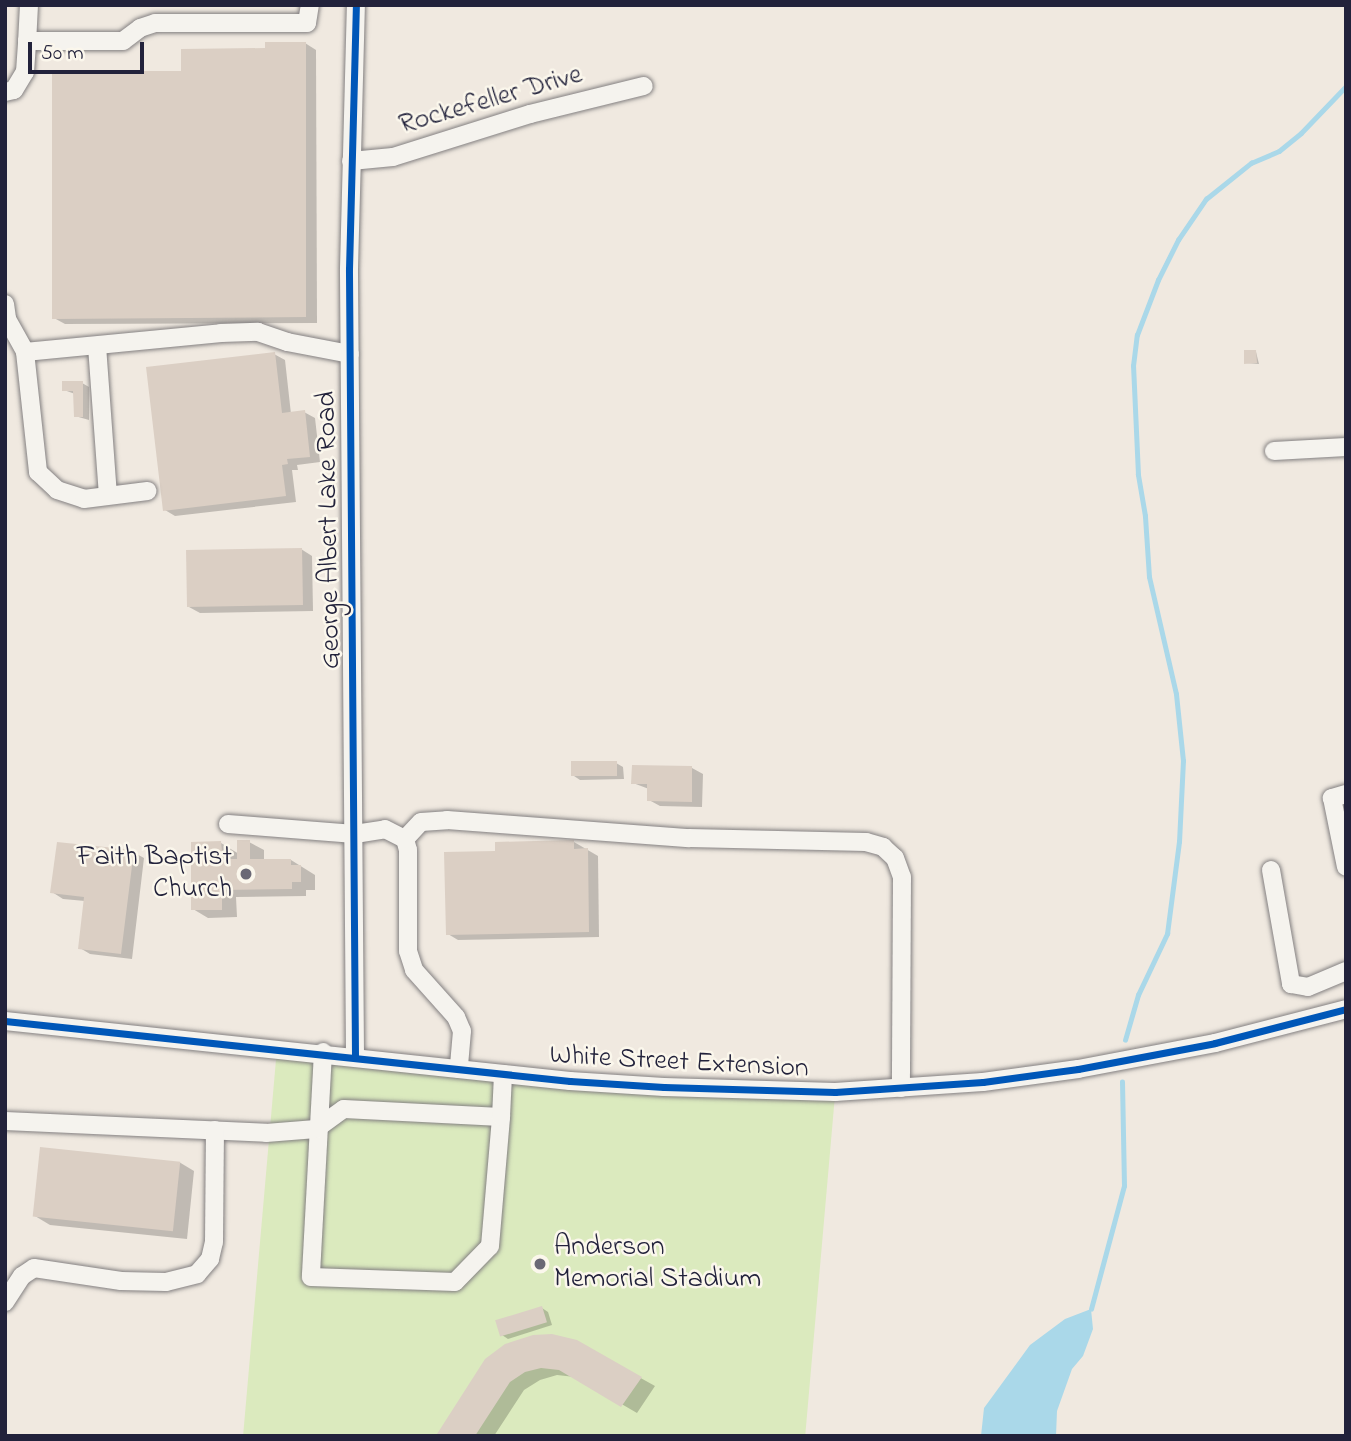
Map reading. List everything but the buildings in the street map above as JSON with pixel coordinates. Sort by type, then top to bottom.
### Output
[{"type":"street","points":[[5,92],[15,90],[25,72],[29,5]]},
{"type":"street","points":[[27,41],[123,41],[155,14],[307,23],[310,5]]},
{"type":"street","name":"George Albert Lake Road","points":[[355,1055],[350,354],[351,161],[356,5]]},
{"type":"street","name":"Rockefeller Drive","points":[[351,161],[393,157],[530,114],[645,86]]},
{"type":"street","points":[[5,304],[7,319],[25,352],[38,472],[57,490],[84,499],[147,491]]},
{"type":"street","points":[[25,352],[221,333],[258,332],[287,342],[350,354]]},
{"type":"street","points":[[97,346],[108,495]]},
{"type":"street","points":[[1274,451],[1346,447]]},
{"type":"street","points":[[1346,794],[1332,798],[1346,867]]},
{"type":"street","points":[[405,839],[421,822],[446,820],[689,838],[866,842],[883,847],[895,858],[902,877],[901,1088]]},
{"type":"street","points":[[228,824],[355,834],[385,829],[405,839],[408,850],[408,951],[414,970],[456,1017],[462,1031],[459,1069]]},
{"type":"street","points":[[1271,870],[1291,984],[1308,987],[1346,971]]},
{"type":"street","name":"White Street Extension","points":[[5,1021],[355,1055],[503,1074],[664,1087],[778,1091],[901,1088],[983,1082],[1121,1062],[1215,1043],[1346,1009]]},
{"type":"street","points":[[323,1052],[316,1129],[311,1277],[455,1282],[490,1246],[503,1074]]},
{"type":"street","points":[[5,1121],[266,1133],[316,1129],[344,1109],[501,1117]]},
{"type":"street","points":[[5,1302],[22,1276],[34,1268],[121,1281],[166,1282],[197,1275],[210,1259],[214,1242],[215,1130]]},
{"type":"green space","name":"Anderson Memorial Stadium","points":[[277,1048],[835,1097],[805,1436],[243,1436]]},
{"type":"water","points":[[1091,1309],[1093,1329],[1083,1356],[1072,1369],[1057,1411],[1056,1436],[981,1436],[984,1408],[1030,1345],[1065,1319]]},
{"type":"waterway","points":[[1125,1040],[1138,995],[1167,934],[1179,842],[1183,761],[1176,694],[1149,577],[1145,516],[1138,475],[1133,366],[1137,335],[1158,280],[1178,240],[1206,199],[1251,163],[1279,151],[1301,133],[1346,86]]},
{"type":"waterway","points":[[1091,1309],[1124,1186],[1122,1082]]},
{"type":"cycle path","points":[[355,1055],[349,269],[356,5]]},
{"type":"cycle path","points":[[5,1021],[570,1081],[835,1092],[983,1082],[1078,1069],[1215,1043],[1346,1009]]},
{"type":"place","name":"Faith Baptist Church","points":[[246,874]]},
{"type":"place","name":"Anderson Memorial Stadium","points":[[540,1264]]}]
